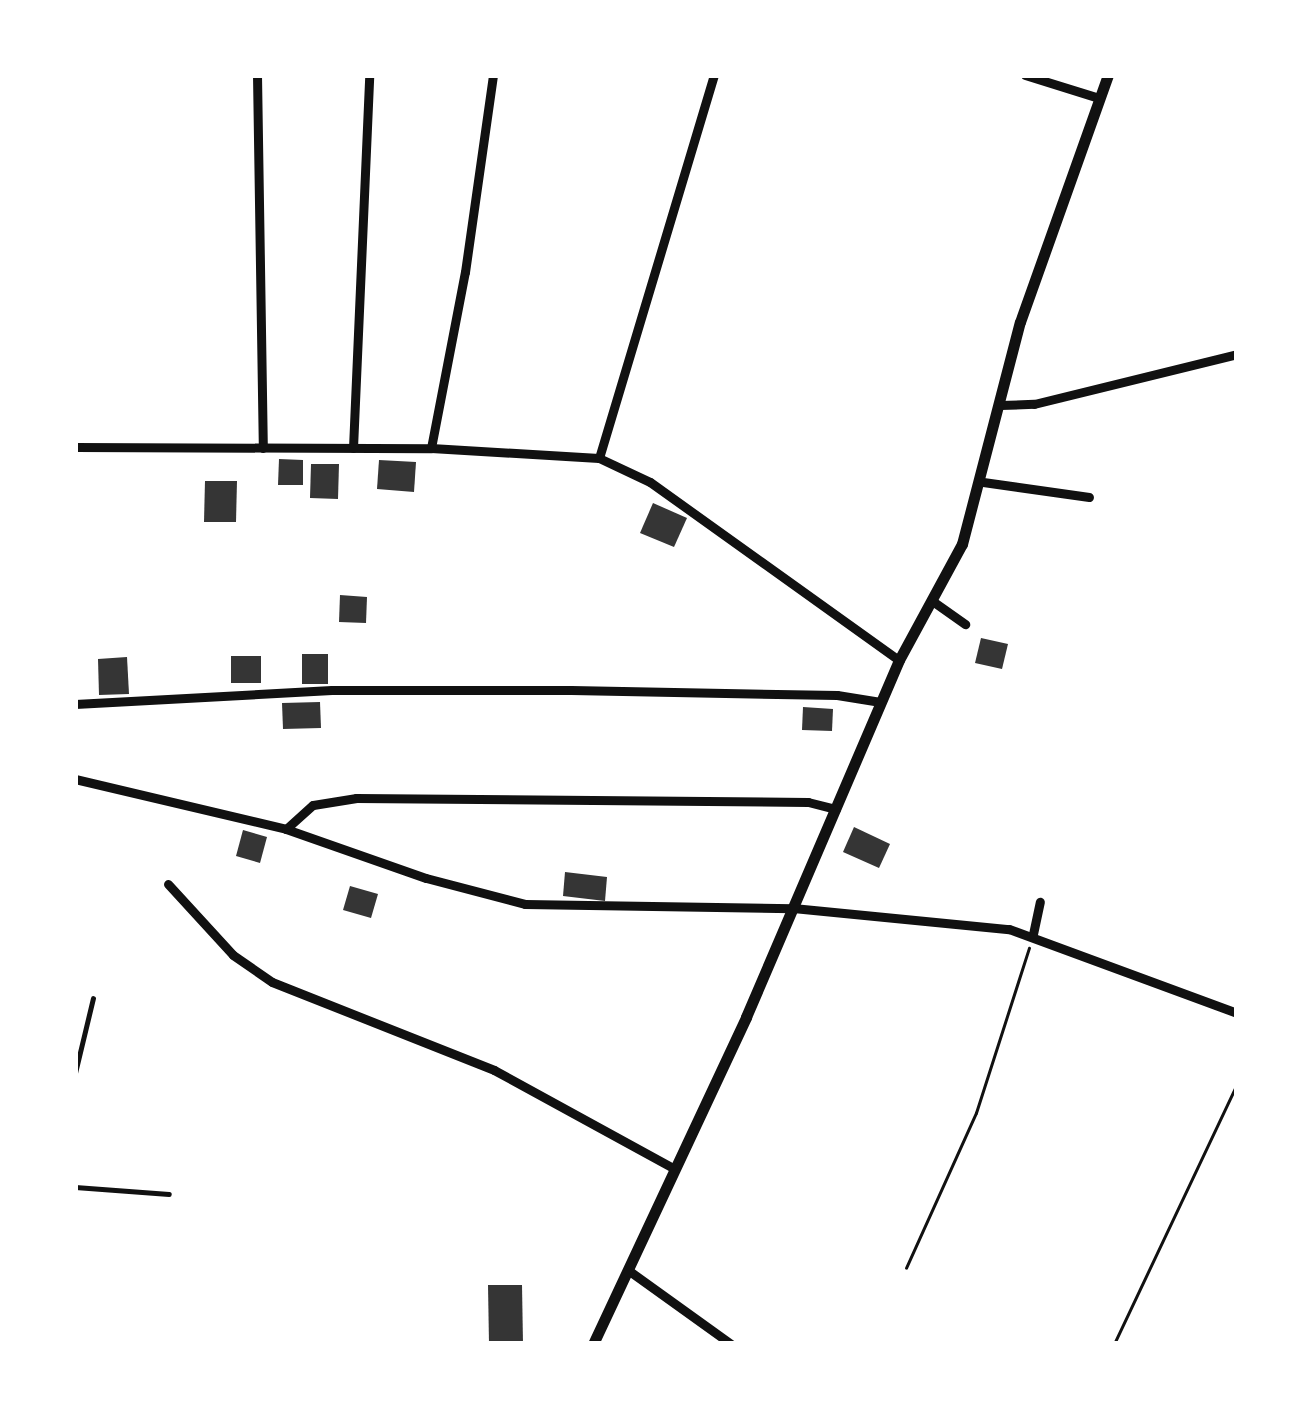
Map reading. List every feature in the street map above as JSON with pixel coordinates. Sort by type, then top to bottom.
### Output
[{"type":"street","points":[[256,75],[264,448]]},
{"type":"street","points":[[353,448],[369,75]]},
{"type":"street","points":[[431,448],[466,272],[492,75]]},
{"type":"street","points":[[599,458],[714,75]]},
{"type":"street","points":[[1024,75],[1099,98]]},
{"type":"street","points":[[593,1344],[793,908],[899,660],[962,544],[983,482],[1020,322],[1108,75]]},
{"type":"street","points":[[1000,405],[1034,404],[1237,354]]},
{"type":"street","points":[[75,448],[431,448],[599,458],[665,492],[899,660]]},
{"type":"street","points":[[983,482],[1090,497]]},
{"type":"street","points":[[931,600],[965,624]]},
{"type":"street","points":[[75,704],[491,690],[837,695],[880,702]]},
{"type":"street","points":[[75,779],[286,828],[426,878],[524,904],[793,908],[1033,934],[1237,1013]]},
{"type":"street","points":[[286,828],[313,805],[356,798],[808,802],[836,809]]},
{"type":"street","points":[[168,884],[233,954],[272,982],[326,1008],[465,1057],[675,1168]]},
{"type":"street","points":[[1033,934],[1040,902]]},
{"type":"street","points":[[628,1270],[718,1340],[732,1344]]},
{"type":"lane","points":[[75,1073],[93,998]]},
{"type":"lane","points":[[75,1187],[169,1194]]},
{"type":"path","points":[[906,1268],[976,1112],[1033,934]]},
{"type":"path","points":[[1114,1344],[1237,1084]]},
{"type":"building","points":[[279,459],[303,460],[303,485],[278,485]]},
{"type":"building","points":[[379,460],[416,462],[414,492],[377,489]]},
{"type":"building","points":[[311,464],[339,464],[338,499],[310,498]]},
{"type":"building","points":[[205,481],[237,481],[236,522],[204,522]]},
{"type":"building","points":[[653,503],[687,518],[674,547],[640,533]]},
{"type":"building","points":[[340,595],[367,597],[366,623],[339,622]]},
{"type":"building","points":[[981,638],[1008,644],[1002,669],[975,663]]},
{"type":"building","points":[[302,654],[328,654],[328,684],[302,684]]},
{"type":"building","points":[[231,656],[261,656],[261,683],[231,683]]},
{"type":"building","points":[[127,657],[129,694],[99,695],[98,659]]},
{"type":"building","points":[[320,702],[321,728],[283,729],[282,703]]},
{"type":"building","points":[[803,707],[833,709],[832,731],[802,730]]},
{"type":"building","points":[[854,827],[890,844],[879,868],[843,852]]},
{"type":"building","points":[[243,830],[267,837],[260,863],[236,856]]},
{"type":"building","points":[[565,872],[607,877],[605,901],[563,896]]},
{"type":"building","points":[[350,886],[378,894],[371,918],[343,910]]},
{"type":"building","points":[[488,1285],[522,1285],[523,1344],[489,1344]]}]
